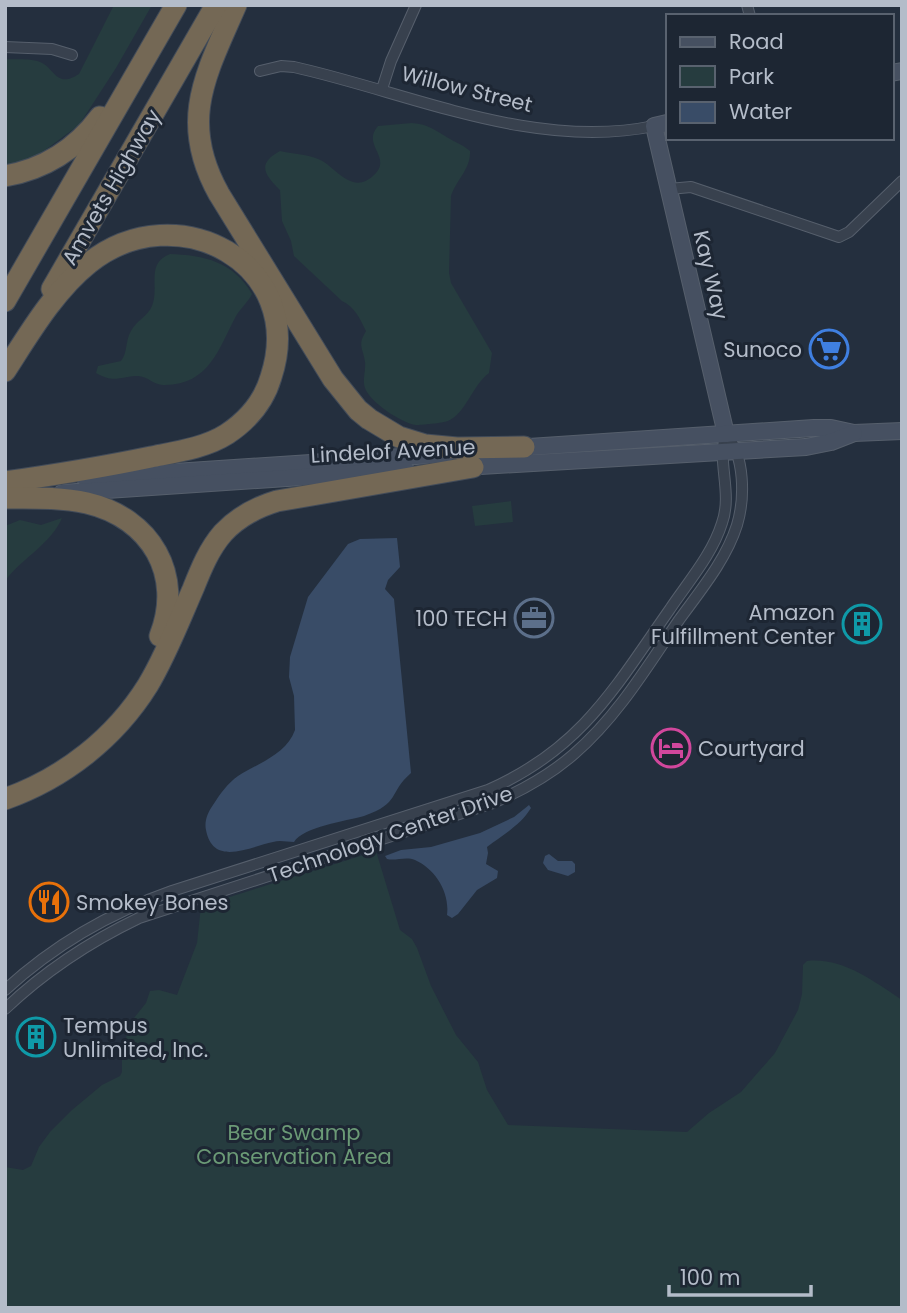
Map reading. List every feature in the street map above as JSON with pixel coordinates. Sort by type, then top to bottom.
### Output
[{"type":"highway","points":[[5,176],[39,167],[81,140],[103,113],[176,5]]},
{"type":"highway","name":"Amvets Highway","points":[[5,301],[176,5]]},
{"type":"highway","name":"Amvets Highway","points":[[5,370],[216,5]]},
{"type":"highway","points":[[236,5],[210,64],[201,94],[198,132],[204,162],[219,194],[333,379],[369,419],[412,442],[444,448],[524,447]]},
{"type":"highway","points":[[5,370],[53,301],[78,273],[101,255],[146,237],[178,234],[195,237],[224,249],[243,262],[257,279],[269,300],[275,322],[277,353],[267,388],[252,412],[225,436],[170,453],[86,470],[5,482]]},
{"type":"highway","points":[[5,799],[43,783],[77,762],[99,744],[124,717],[158,668],[215,543],[232,524],[258,507],[277,501],[473,467]]},
{"type":"highway","points":[[5,497],[62,499],[87,503],[126,520],[157,552],[165,569],[169,589],[166,617],[156,645],[138,680],[116,710],[91,736],[55,763],[5,787]]},
{"type":"main road","name":"Kay Way","points":[[661,124],[669,189],[726,434]]},
{"type":"main road","name":"Lindelof Avenue","points":[[5,482],[439,455],[776,430],[822,428],[854,433]]},
{"type":"main road","points":[[854,433],[902,431]]},
{"type":"main road","name":"Lindelof Avenue","points":[[5,497],[730,452],[823,444],[854,433]]},
{"type":"street","points":[[382,89],[391,61],[416,5]]},
{"type":"street","points":[[5,47],[57,50],[72,55]]},
{"type":"street","name":"Willow Street","points":[[260,71],[281,66],[294,67],[497,121],[529,127],[597,132],[661,124]]},
{"type":"street","points":[[669,189],[691,187],[839,237],[849,232],[902,181]]},
{"type":"street","name":"Technology Center Drive","points":[[5,1009],[37,980],[72,955],[111,931],[139,918],[493,803],[533,784],[565,762],[611,716],[726,550],[740,512],[741,486],[726,434]]},
{"type":"street","name":"Technology Center Drive","points":[[5,990],[35,964],[71,939],[134,905],[488,790],[526,772],[556,751],[600,708],[713,545],[723,520],[730,452]]},
{"type":"green space","points":[[114,5],[152,5],[79,125],[29,162],[5,166],[5,59],[36,61],[45,65],[56,76],[71,78],[79,74]]},
{"type":"green space","points":[[412,123],[432,128],[470,151],[466,169],[451,196],[449,273],[451,283],[492,353],[489,373],[460,412],[445,422],[416,425],[387,411],[368,394],[364,385],[365,362],[361,343],[366,331],[354,310],[294,256],[282,221],[280,190],[265,170],[268,160],[280,151],[318,159],[344,178],[358,183],[366,181],[379,169],[379,157],[373,139],[378,126]]},
{"type":"green space","points":[[170,254],[195,256],[217,262],[236,274],[252,294],[236,316],[218,352],[202,372],[179,384],[160,385],[138,376],[113,379],[96,373],[98,366],[121,361],[123,358],[131,331],[152,306],[155,270],[162,258]]},
{"type":"green space","points":[[511,501],[513,522],[475,526],[472,506]]},
{"type":"green space","points":[[62,518],[51,536],[5,581],[5,526],[20,520],[41,525]]},
{"type":"green space","name":"Bear Swamp Conservation Area","points":[[376,851],[400,930],[412,939],[417,948],[431,986],[456,1035],[478,1062],[487,1090],[508,1125],[687,1132],[709,1113],[741,1092],[775,1053],[798,1010],[802,994],[803,965],[807,961],[844,966],[899,998],[902,1001],[902,1308],[5,1308],[5,1167],[23,1170],[31,1166],[39,1147],[50,1132],[102,1085],[120,1076],[127,1033],[134,1018],[146,1003],[150,991],[159,990],[177,995],[197,943],[201,906]]},
{"type":"water","points":[[397,538],[400,567],[388,580],[385,589],[394,599],[411,773],[384,807],[364,816],[315,828],[294,842],[276,841],[233,852],[216,848],[210,841],[206,820],[224,789],[246,771],[271,758],[291,739],[295,730],[294,696],[289,677],[290,657],[308,597],[348,544],[360,539]]},
{"type":"water","points":[[529,805],[531,808],[522,820],[487,847],[486,864],[498,871],[497,878],[477,890],[452,918],[447,915],[446,898],[440,882],[429,869],[412,859],[387,859],[385,856],[480,833],[514,817]]},
{"type":"water","points":[[549,854],[558,861],[572,861],[575,864],[575,872],[568,876],[548,870],[543,863],[545,856]]},
{"type":"place","name":"Sunoco","points":[[829,349]]},
{"type":"place","name":"100 TECH","points":[[534,618]]},
{"type":"place","name":"Amazon Fulfillment Center","points":[[862,624]]},
{"type":"place","name":"Courtyard","points":[[671,748]]},
{"type":"place","name":"Smokey Bones","points":[[49,902]]},
{"type":"place","name":"Tempus Unlimited, Inc.","points":[[36,1037]]}]
